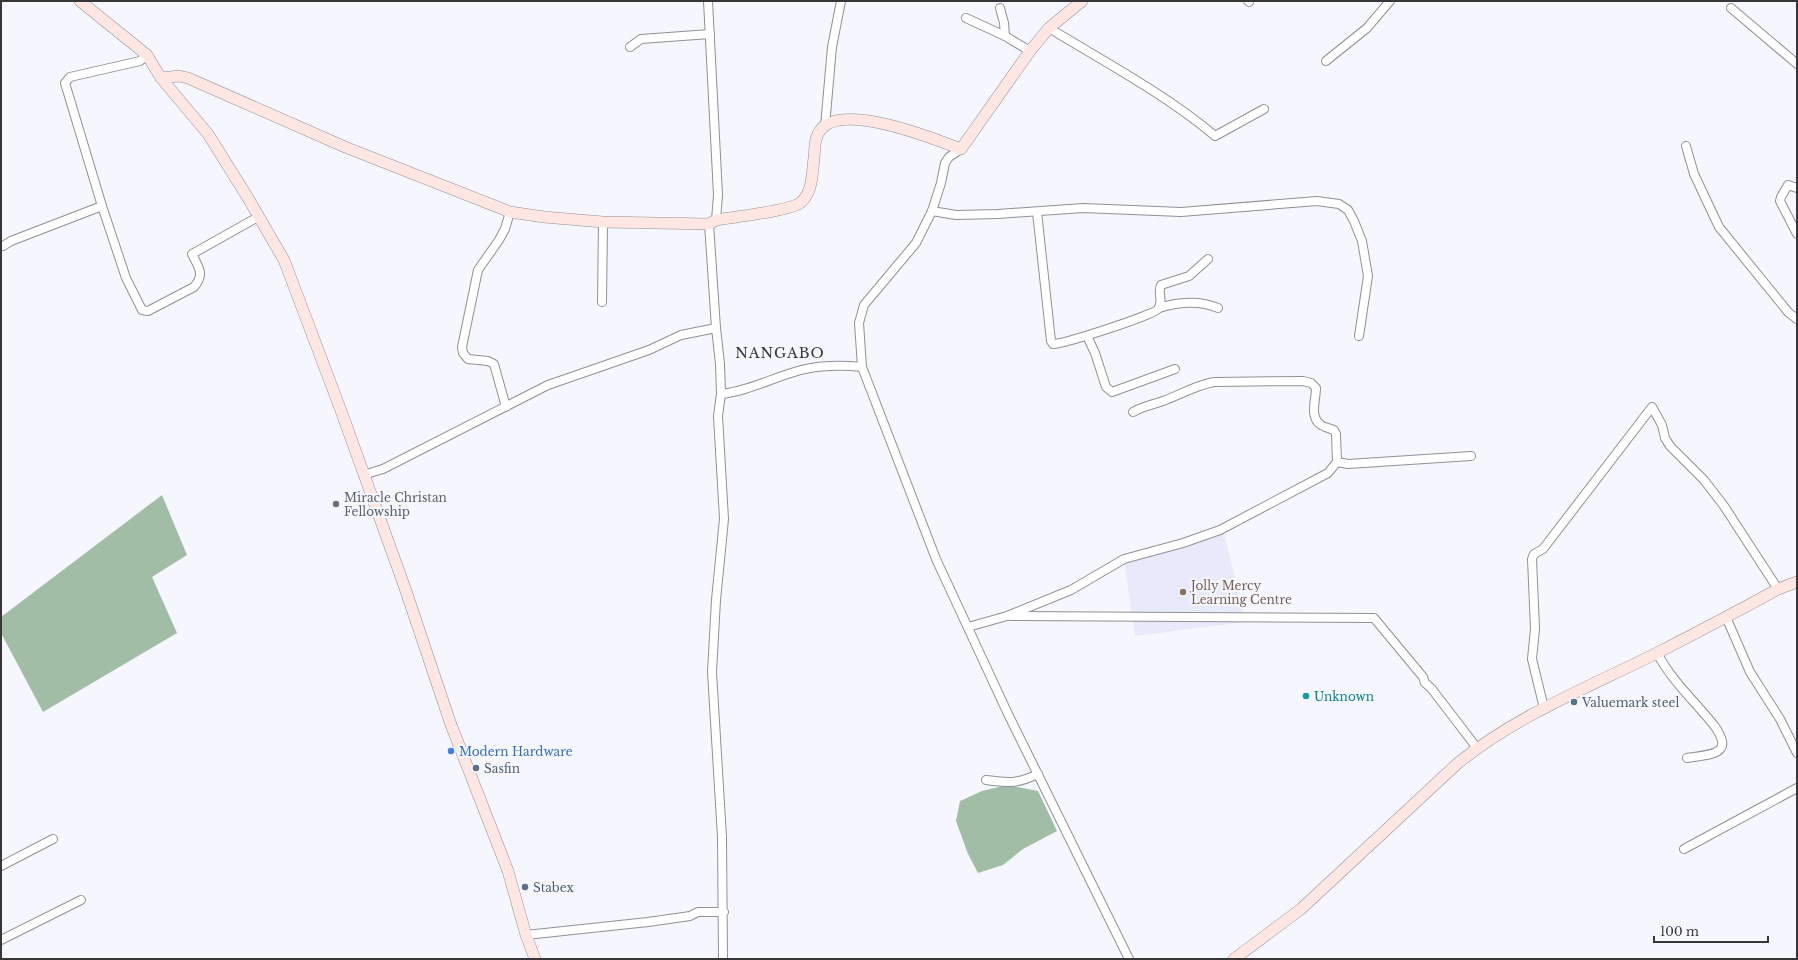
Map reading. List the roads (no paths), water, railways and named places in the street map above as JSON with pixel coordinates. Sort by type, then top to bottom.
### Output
[{"type":"street","points":[[80,1],[147,55],[162,78],[208,134],[284,260],[406,588],[450,722],[508,871],[526,935],[536,959]]},
{"type":"street","points":[[708,1],[718,195],[713,222],[716,328],[720,364],[721,394],[718,416],[724,519],[716,600],[712,672],[722,837],[724,912],[723,959]]},
{"type":"street","points":[[825,126],[832,47],[841,1]]},
{"type":"street","points":[[1082,1],[1049,28],[1030,51],[961,149],[949,157],[945,162],[941,184],[932,211],[916,243],[864,306],[859,323],[862,367],[936,559],[1038,774],[1129,959]]},
{"type":"street","points":[[1326,61],[1367,28],[1390,1]]},
{"type":"street","points":[[1000,8],[1005,36]]},
{"type":"street","points":[[1731,8],[1797,64]]},
{"type":"street","points":[[966,18],[1005,36],[1030,51]]},
{"type":"street","points":[[1049,28],[1163,98],[1196,120],[1215,136],[1264,109]]},
{"type":"street","points":[[630,47],[640,39],[710,34]]},
{"type":"street","points":[[147,55],[140,61],[70,77],[65,83],[102,206],[126,278],[142,310],[148,311],[194,287],[201,274],[192,254],[258,217]]},
{"type":"street","points":[[162,78],[179,76],[188,78],[345,147],[510,212],[544,217],[603,222],[713,222],[798,204],[809,192],[818,133],[825,126],[841,119],[864,120],[917,132],[961,149]]},
{"type":"street","points":[[1686,146],[1694,174],[1719,227],[1788,312],[1797,319]]},
{"type":"street","points":[[1797,188],[1788,185],[1780,201],[1797,234]]},
{"type":"street","points":[[932,211],[956,215],[1037,212],[1083,208],[1181,212],[1318,201],[1339,204],[1348,210],[1354,220],[1362,241],[1366,258],[1368,276],[1359,336]]},
{"type":"street","points":[[3,246],[11,241],[102,206]]},
{"type":"street","points":[[506,407],[494,364],[488,361],[468,359],[462,353],[462,347],[478,270],[499,240],[505,229],[510,212]]},
{"type":"street","points":[[1037,212],[1051,341],[1054,344],[1061,344],[1087,336],[1122,323],[1150,315],[1159,308],[1178,303],[1208,304],[1218,308]]},
{"type":"street","points":[[602,302],[603,222]]},
{"type":"street","points":[[1159,308],[1161,305],[1159,289],[1161,285],[1189,276],[1208,259]]},
{"type":"street","points":[[363,475],[383,468],[548,385],[649,350],[681,335],[716,328]]},
{"type":"street","points":[[1087,336],[1095,353],[1106,387],[1112,392],[1175,369]]},
{"type":"street","points":[[721,394],[739,391],[800,370],[818,366],[836,364],[862,367]]},
{"type":"street","points":[[968,627],[1007,616],[1071,590],[1124,559],[1184,543],[1220,530],[1328,473],[1337,462],[1336,434],[1334,430],[1317,422],[1314,415],[1316,388],[1308,381],[1214,382],[1201,384],[1133,412]]},
{"type":"street","points":[[1544,708],[1532,659],[1534,619],[1532,559],[1534,554],[1543,549],[1652,407],[1662,425],[1665,438],[1670,446],[1704,480],[1724,506],[1778,589]]},
{"type":"street","points":[[1337,462],[1348,464],[1471,456]]},
{"type":"street","points":[[1234,959],[1301,909],[1446,773],[1477,748],[1544,708],[1657,653],[1778,589],[1797,583]]},
{"type":"street","points":[[1007,616],[1374,618],[1423,677],[1425,683],[1431,688],[1477,748]]},
{"type":"street","points":[[1726,617],[1750,672],[1780,719],[1797,753]]},
{"type":"street","points":[[1657,653],[1683,692],[1717,729],[1722,739],[1723,745],[1721,750],[1715,753],[1687,758]]},
{"type":"street","points":[[986,780],[1022,782],[1038,774]]},
{"type":"street","points":[[1684,849],[1797,788]]},
{"type":"street","points":[[1,866],[53,839]]},
{"type":"street","points":[[1,940],[81,900]]},
{"type":"street","points":[[526,935],[648,922],[690,916],[698,912],[724,912]]},
{"type":"place","name":"Miracle Christan Fellowship","points":[[336,504]]},
{"type":"place","name":"Jolly Mercy Learning Centre","points":[[1183,592]]},
{"type":"place","name":"Unknown","points":[[1306,696]]},
{"type":"place","name":"Valuemark steel","points":[[1574,702]]},
{"type":"place","name":"Modern Hardware","points":[[451,751]]},
{"type":"place","name":"Sasfin","points":[[476,768]]},
{"type":"place","name":"Stabex","points":[[525,887]]},
{"type":"district","name":"NANGABO","points":[[780,353]]}]
